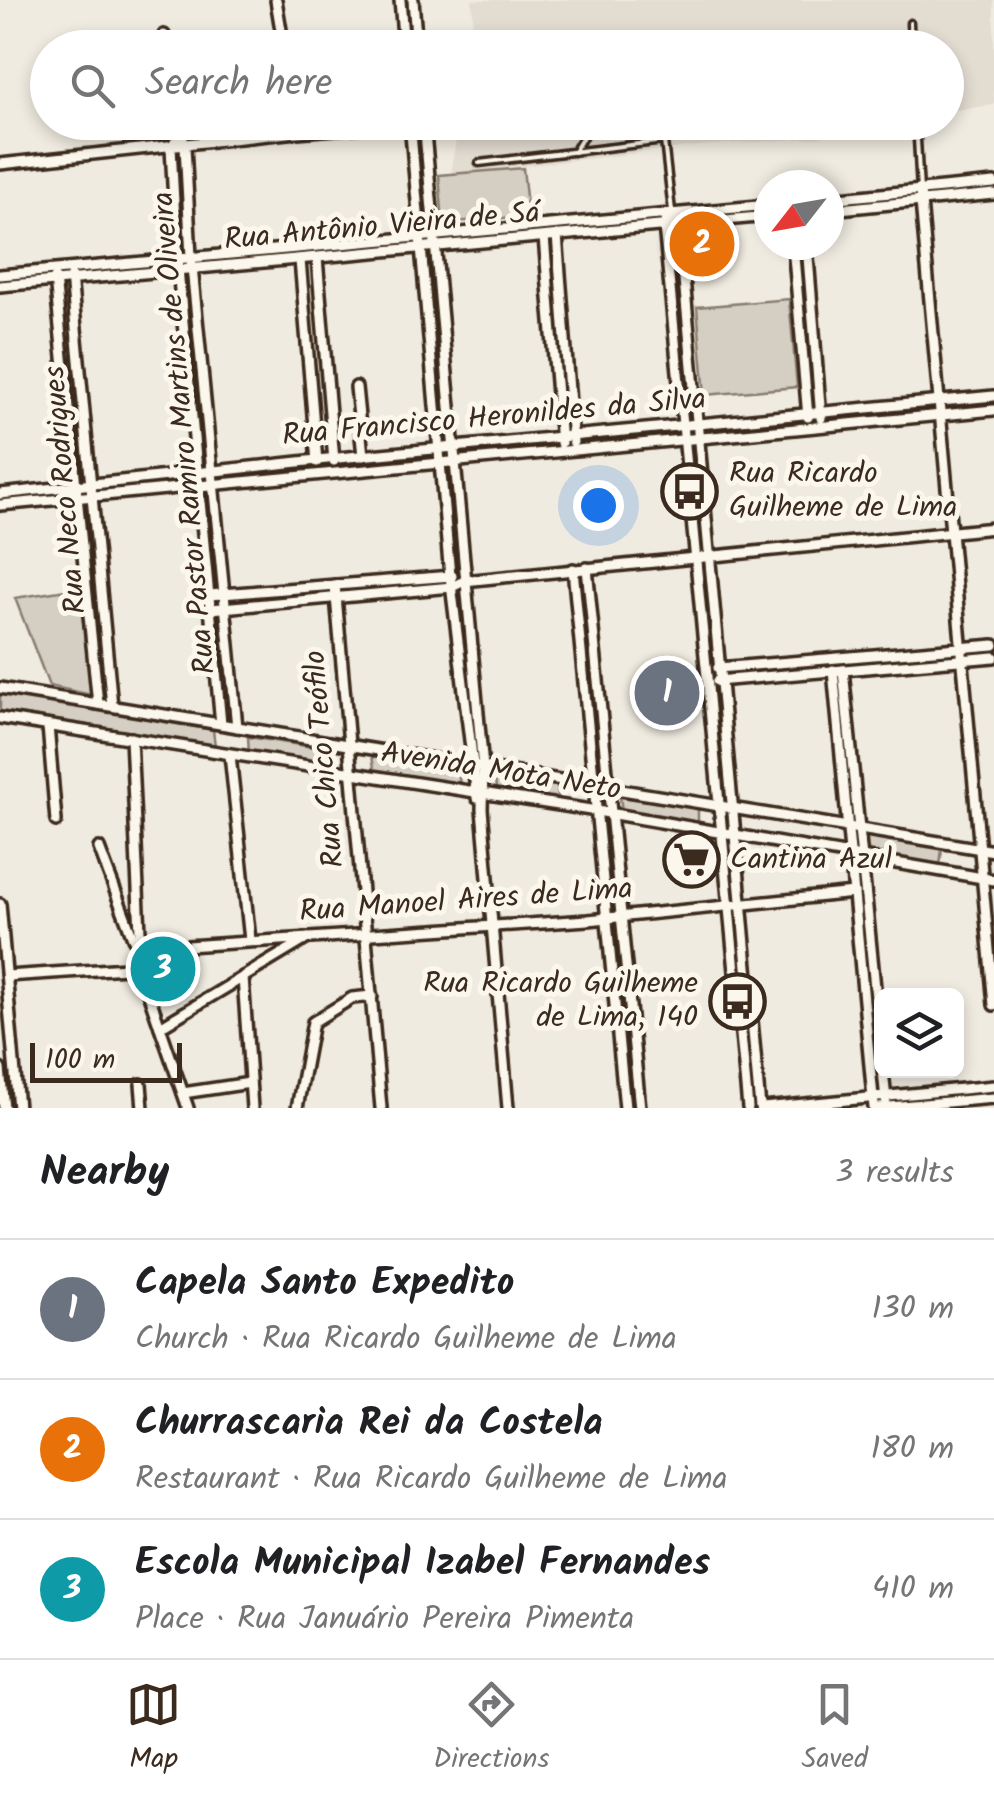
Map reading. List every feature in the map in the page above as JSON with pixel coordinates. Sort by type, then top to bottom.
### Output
[{"type":"street","points":[[276,0],[281,30]]},
{"type":"street","points":[[402,30],[400,4],[413,4],[415,30]]},
{"type":"street","name":"Rua Pastor Ramiro Martins de Oliveira","points":[[176,140],[171,147],[176,258],[220,724]]},
{"type":"street","name":"Rua Pastor Ramiro Martins de Oliveira","points":[[182,140],[237,727]]},
{"type":"street","points":[[0,164],[219,140]]},
{"type":"street","points":[[412,140],[451,581],[467,670],[478,767],[508,1108]]},
{"type":"street","points":[[424,140],[464,581],[467,670]]},
{"type":"street","points":[[844,208],[994,183]]},
{"type":"street","points":[[844,199],[994,194]]},
{"type":"street","points":[[920,196],[994,1005]]},
{"type":"street","name":"Rua Antônio Vieira de Sá","points":[[0,275],[754,206]]},
{"type":"street","points":[[748,1108],[664,225],[672,214],[679,224],[762,1108],[994,1098]]},
{"type":"street","name":"Rua Antônio Vieira de Sá","points":[[0,286],[754,217]]},
{"type":"street","points":[[557,236],[574,449]]},
{"type":"street","points":[[544,237],[562,450]]},
{"type":"street","points":[[317,258],[334,474]]},
{"type":"street","points":[[300,260],[318,475]]},
{"type":"street","points":[[794,260],[809,427]]},
{"type":"street","points":[[808,260],[822,426]]},
{"type":"street","name":"Rua Neco Rodrigues","points":[[70,268],[112,706]]},
{"type":"street","name":"Rua Neco Rodrigues","points":[[54,270],[98,704]]},
{"type":"street","points":[[552,331],[564,330]]},
{"type":"street","points":[[64,369],[80,367]]},
{"type":"street","points":[[356,388],[363,456]]},
{"type":"street","name":"Rua Francisco Heronildes da Silva","points":[[0,504],[77,491],[91,484],[196,472],[994,396]]},
{"type":"street","points":[[891,406],[892,420]]},
{"type":"street","name":"Rua Francisco Heronildes da Silva","points":[[0,494],[77,491],[92,496],[213,486],[994,410]]},
{"type":"street","points":[[210,609],[301,600],[336,591],[994,528]]},
{"type":"street","points":[[586,568],[640,1108]]},
{"type":"street","points":[[574,569],[625,1108]]},
{"type":"street","points":[[210,595],[300,588],[336,591]]},
{"type":"street","points":[[300,588],[301,600]]},
{"type":"street","name":"Rua Chico Teófilo","points":[[336,591],[382,1108]]},
{"type":"street","points":[[706,644],[718,643]]},
{"type":"street","points":[[708,669],[994,645]]},
{"type":"street","points":[[710,682],[994,657]]},
{"type":"street","points":[[838,670],[847,827],[875,1104]]},
{"type":"street","points":[[838,670],[875,988]]},
{"type":"street","name":"Avenida Mota Neto","points":[[0,688],[994,851]]},
{"type":"street","points":[[585,691],[599,690]]},
{"type":"street","name":"Avenida Mota Neto","points":[[0,718],[610,814],[994,880]]},
{"type":"street","points":[[48,726],[56,822]]},
{"type":"street","points":[[131,738],[142,968],[188,1108]]},
{"type":"street","points":[[230,754],[250,940]]},
{"type":"street","points":[[99,848],[133,938],[141,949]]},
{"type":"street","name":"Rua Manoel Aires de Lima","points":[[141,949],[607,918],[854,893]]},
{"type":"street","points":[[0,904],[18,1108]]},
{"type":"street","points":[[160,1027],[309,938]]},
{"type":"street","points":[[4,970],[142,968]]},
{"type":"street","points":[[243,977],[252,1108]]},
{"type":"street","points":[[298,1108],[313,1022],[352,998],[372,996]]},
{"type":"street","points":[[0,1040],[12,1040]]},
{"type":"street","points":[[0,1069],[4,1108]]},
{"type":"street","points":[[884,1078],[886,1104]]},
{"type":"street","points":[[183,1093],[250,1083]]},
{"type":"street","points":[[141,1084],[144,1108]]},
{"type":"street","points":[[886,1104],[994,1086]]},
{"type":"lane","points":[[910,23],[911,30]]},
{"type":"lane","points":[[574,152],[581,140]]},
{"type":"lane","points":[[917,140],[920,196]]},
{"type":"lane","points":[[478,163],[664,141],[672,214]]},
{"type":"shaded area","points":[[472,0],[994,0],[994,105],[964,109],[964,30],[471,30]]},
{"type":"shaded area","points":[[456,140],[782,140],[699,146],[451,174]]},
{"type":"shaded area","points":[[523,168],[528,216],[443,223],[439,175]]},
{"type":"shaded area","points":[[789,299],[797,387],[705,395],[697,307]]},
{"type":"shaded area","points":[[79,588],[92,695],[49,686],[15,598]]},
{"type":"shaded area","points":[[0,693],[213,730],[215,746],[0,711]]},
{"type":"shaded area","points":[[248,737],[326,749],[327,765],[249,754]]},
{"type":"shaded area","points":[[372,756],[458,770],[460,786],[375,773]]},
{"type":"shaded area","points":[[495,776],[557,786],[559,801],[496,790]]},
{"type":"shaded area","points":[[620,797],[698,808],[698,825],[622,811]]},
{"type":"shaded area","points":[[866,833],[942,848],[940,867],[866,854]]},
{"type":"place","name":"Churrascaria Rei da Costela","points":[[702,244]]},
{"type":"place","name":"Rua Ricardo Guilheme de Lima","points":[[690,491]]},
{"type":"place","name":"Capela Santo Expedito","points":[[667,693]]},
{"type":"place","name":"Cantina Azul","points":[[691,860]]},
{"type":"place","name":"Escola Municipal Izabel Fernandes","points":[[163,969]]},
{"type":"place","name":"Rua Ricardo Guilheme de Lima, 140","points":[[737,1001]]}]
